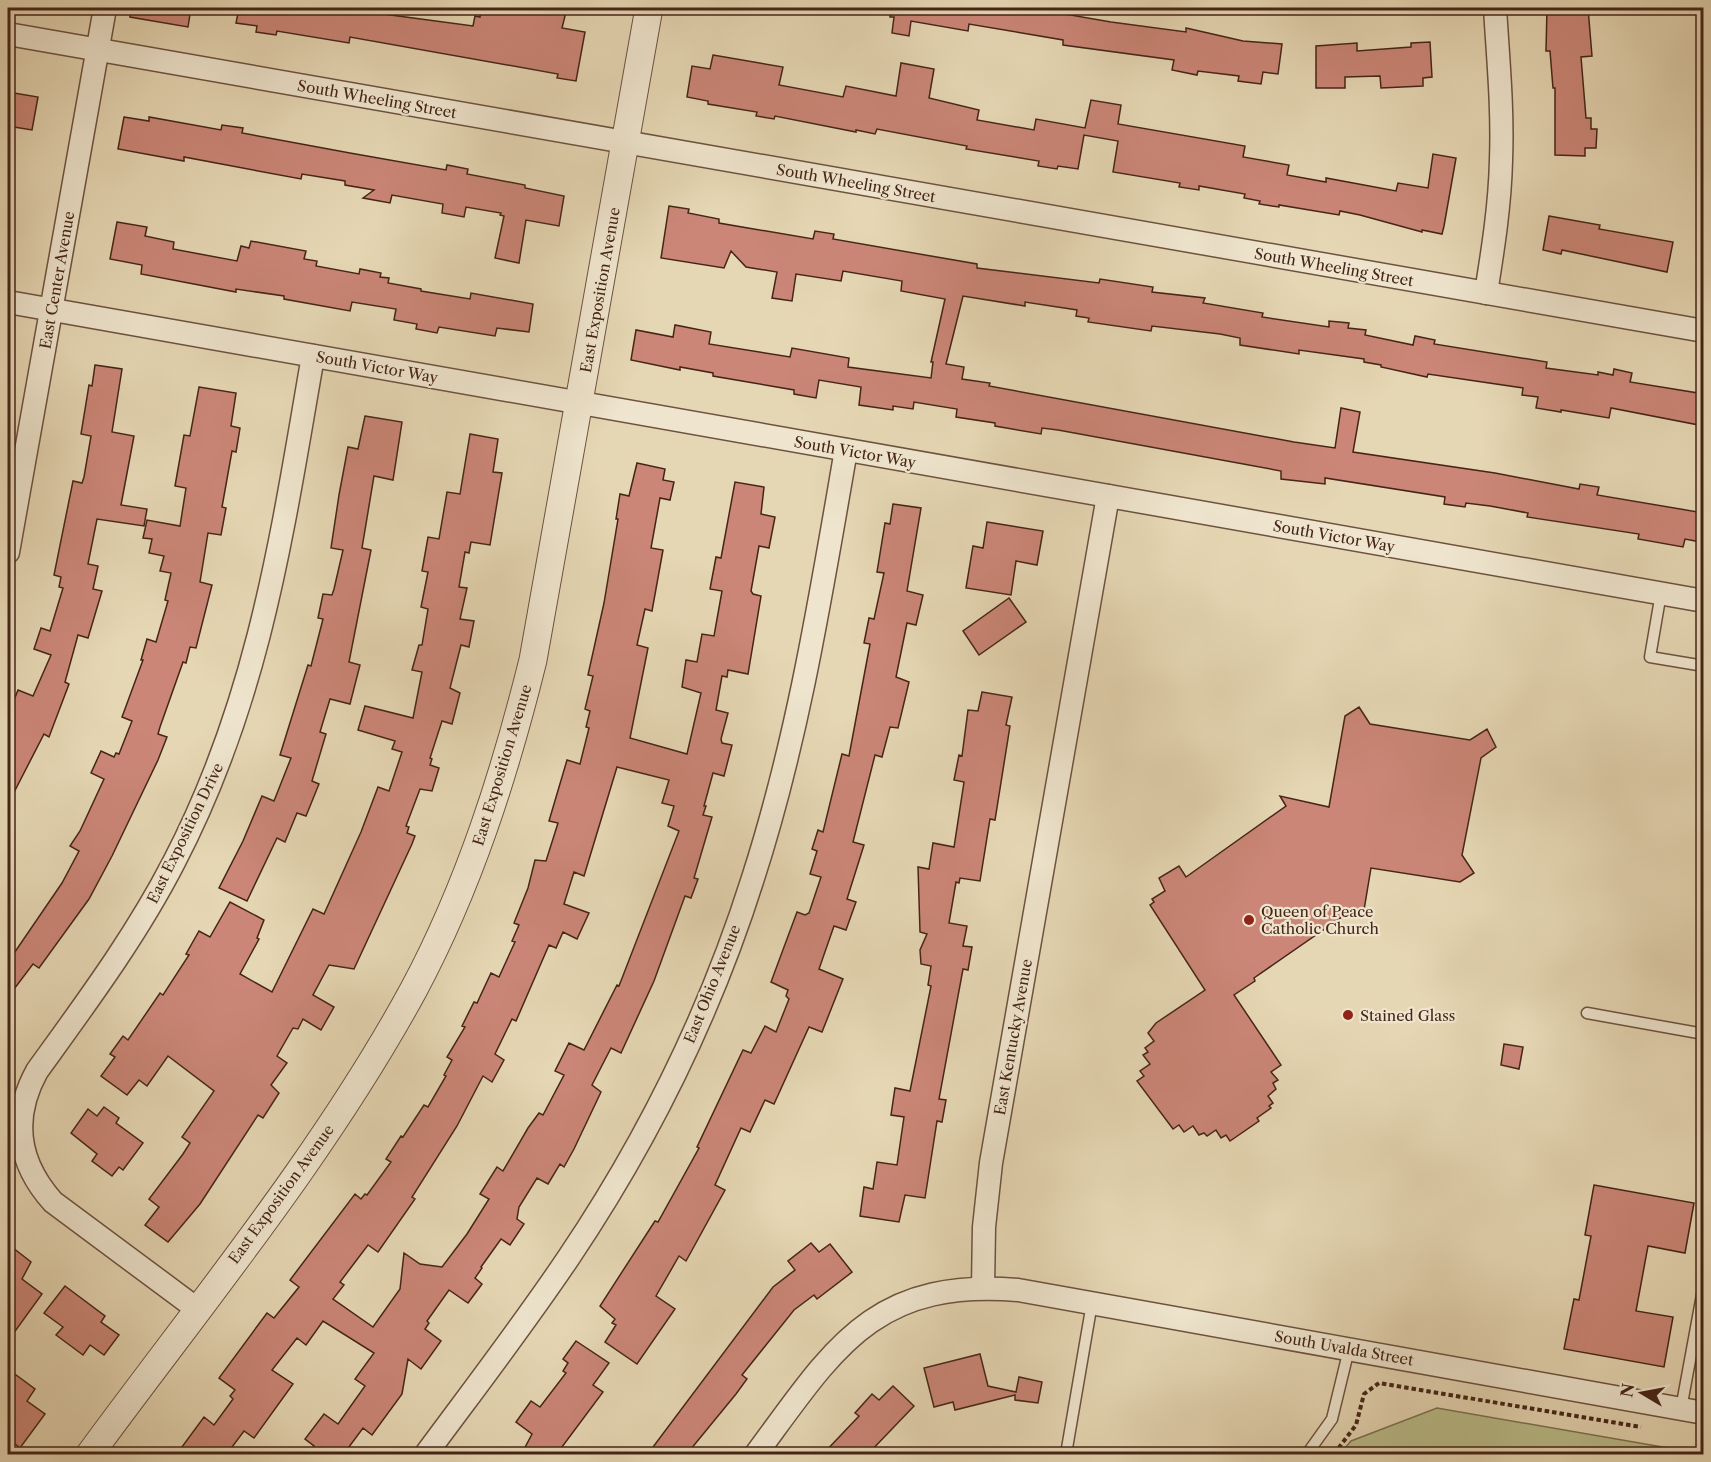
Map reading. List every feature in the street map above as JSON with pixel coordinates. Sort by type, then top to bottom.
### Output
[{"type":"street","name":"East Center Avenue","points":[[8,552],[105,8]]},
{"type":"street","name":"East Exposition Avenue","points":[[90,1455],[304,1164],[381,1048],[415,987],[472,860],[510,750],[533,660],[649,8]]},
{"type":"street","points":[[1486,293],[1495,238],[1502,161],[1495,8]]},
{"type":"street","name":"South Wheeling Street","points":[[8,34],[1704,332]]},
{"type":"street","name":"South Victor Way","points":[[8,302],[1704,601]]},
{"type":"street","name":"East Exposition Drive","points":[[197,1309],[53,1202],[39,1186],[26,1163],[21,1142],[20,1116],[27,1089],[37,1071],[118,957],[147,910],[174,862],[220,761],[255,656],[269,602],[313,356]]},
{"type":"street","name":"East Ohio Avenue","points":[[426,1455],[529,1315],[615,1185],[692,1036],[724,959],[760,857],[797,718],[846,450]]},
{"type":"street","name":"East Kentucky Avenue","points":[[983,1287],[984,1227],[991,1163],[1108,496]]},
{"type":"street","points":[[756,1455],[825,1362],[847,1339],[873,1319],[901,1304],[932,1294],[983,1287]]},
{"type":"street","name":"South Uvalda Street","points":[[983,1287],[1018,1290],[1704,1413]]},
{"type":"lane","points":[[1661,593],[1650,657],[1704,666]]},
{"type":"lane","points":[[1587,1013],[1704,1034]]},
{"type":"lane","points":[[1681,1409],[1704,1284]]},
{"type":"lane","points":[[1066,1455],[1092,1303]]},
{"type":"lane","points":[[1306,1455],[1332,1419],[1349,1349]]},
{"type":"path","points":[[1334,1455],[1356,1425],[1364,1394],[1379,1383],[1645,1427]]},
{"type":"green space","points":[[1437,1408],[1703,1454],[1340,1454],[1351,1441]]},
{"type":"building","points":[[130,8],[191,8],[188,27],[130,17]]},
{"type":"building","points":[[239,8],[362,8],[376,10],[376,13],[473,26],[475,16],[480,17],[481,8],[567,8],[562,28],[585,32],[576,81],[557,78],[558,74],[350,37],[349,43],[277,31],[276,35],[256,32],[257,26],[236,23]]},
{"type":"building","points":[[890,8],[1054,8],[1053,12],[1111,22],[1186,32],[1186,28],[1243,41],[1282,44],[1278,74],[1263,72],[1261,84],[1238,81],[1239,76],[1198,71],[1197,75],[1172,70],[1174,60],[1063,45],[1063,40],[969,24],[968,31],[911,21],[909,36],[892,33],[894,17],[890,17]]},
{"type":"building","points":[[1547,8],[1588,8],[1592,56],[1581,57],[1586,118],[1591,118],[1591,129],[1597,129],[1596,148],[1585,148],[1585,156],[1555,155],[1555,88],[1553,88],[1550,51],[1546,51]]},
{"type":"building","points":[[1430,42],[1432,77],[1423,78],[1423,86],[1381,88],[1380,76],[1345,77],[1345,88],[1316,88],[1316,46],[1357,43],[1357,51],[1411,47],[1411,43]]},
{"type":"building","points":[[713,55],[783,67],[779,85],[843,97],[846,86],[896,96],[901,63],[934,69],[929,98],[979,110],[977,120],[1034,130],[1036,119],[1085,128],[1091,100],[1121,105],[1118,124],[1245,146],[1243,157],[1289,165],[1287,175],[1326,182],[1326,178],[1396,191],[1398,183],[1428,188],[1433,154],[1456,158],[1444,226],[1442,234],[1422,230],[1422,232],[1340,211],[1339,215],[1259,204],[1260,201],[1244,198],[1245,194],[1199,186],[1199,190],[1179,187],[1180,183],[1113,172],[1118,141],[1084,135],[1078,169],[1058,166],[1057,169],[1038,166],[1039,161],[966,149],[967,146],[877,129],[875,134],[856,130],[856,132],[775,116],[774,119],[756,116],[757,112],[708,104],[708,101],[687,97],[692,66],[710,69]]},
{"type":"building","points":[[8,92],[38,97],[32,130],[8,126]]},
{"type":"building","points":[[124,117],[149,121],[149,117],[221,130],[222,125],[243,128],[242,133],[350,153],[446,170],[447,165],[468,169],[467,174],[525,185],[525,188],[564,196],[559,226],[526,220],[519,263],[495,258],[504,216],[500,215],[501,213],[466,207],[464,217],[442,213],[443,204],[392,195],[390,203],[363,198],[374,190],[345,185],[345,181],[302,174],[301,179],[184,157],[184,161],[118,149]]},
{"type":"building","points":[[669,206],[689,209],[688,213],[719,219],[719,223],[813,239],[815,231],[834,234],[833,239],[977,264],[977,268],[1099,283],[1100,279],[1153,287],[1152,292],[1205,298],[1203,303],[1263,313],[1262,317],[1329,327],[1329,321],[1349,323],[1348,328],[1366,330],[1365,335],[1413,345],[1415,336],[1435,340],[1434,344],[1547,362],[1546,368],[1598,375],[1598,372],[1613,375],[1614,369],[1632,373],[1630,382],[1704,394],[1704,426],[1611,408],[1609,418],[1561,410],[1561,412],[1536,408],[1538,397],[1522,395],[1523,388],[1428,374],[1427,377],[1381,367],[1381,365],[1364,362],[1364,359],[1299,350],[1299,354],[1240,345],[1240,338],[1220,334],[1152,326],[1151,331],[1088,322],[1089,318],[1076,316],[1077,310],[1025,302],[1025,306],[963,296],[946,364],[964,367],[962,379],[990,383],[989,386],[1335,448],[1341,408],[1360,412],[1353,452],[1495,473],[1579,489],[1580,484],[1599,487],[1597,495],[1704,513],[1701,542],[1685,539],[1683,547],[1638,539],[1639,534],[1527,517],[1528,513],[1490,506],[1466,503],[1465,507],[1444,504],[1445,497],[1325,478],[1325,484],[1281,479],[1281,471],[1058,430],[1042,428],[1041,434],[995,426],[995,423],[956,417],[957,409],[914,402],[913,409],[893,406],[893,410],[859,405],[861,387],[819,380],[816,398],[794,394],[794,390],[713,376],[713,373],[680,367],[680,370],[631,360],[636,330],[673,337],[675,325],[711,332],[709,344],[790,357],[792,348],[849,358],[848,367],[931,378],[933,362],[931,362],[945,299],[901,291],[902,281],[843,271],[841,281],[796,274],[792,301],[772,298],[777,272],[746,267],[731,251],[724,268],[661,258]]},
{"type":"building","points":[[1549,216],[1600,225],[1599,229],[1673,242],[1667,272],[1562,250],[1561,254],[1543,250]]},
{"type":"building","points":[[117,222],[147,227],[145,236],[174,242],[173,249],[237,261],[241,246],[249,248],[251,241],[306,251],[304,259],[317,261],[316,266],[359,274],[360,269],[381,273],[380,277],[389,278],[388,283],[421,289],[421,291],[470,299],[471,293],[533,304],[529,332],[497,328],[495,336],[439,327],[437,333],[416,329],[417,324],[394,320],[396,309],[352,302],[350,311],[284,299],[284,296],[236,289],[236,292],[141,274],[142,265],[110,259]]},
{"type":"building","points":[[95,365],[122,369],[112,432],[134,436],[121,505],[147,509],[144,526],[97,519],[88,564],[98,566],[93,589],[102,591],[88,638],[78,635],[65,682],[69,684],[49,737],[44,734],[8,804],[8,715],[18,690],[33,696],[51,655],[34,649],[41,628],[50,631],[63,588],[59,587],[61,577],[54,575],[73,481],[82,483],[84,477],[91,436],[81,434],[89,385],[92,386]]},
{"type":"building","points":[[199,387],[236,393],[231,426],[240,428],[236,452],[232,451],[222,507],[226,508],[221,535],[208,533],[200,582],[212,585],[196,648],[190,647],[186,663],[183,662],[160,727],[158,734],[167,737],[158,760],[89,899],[39,968],[33,964],[8,997],[8,962],[62,883],[79,851],[70,846],[80,831],[104,779],[91,773],[101,751],[114,757],[116,753],[119,754],[132,721],[122,717],[143,660],[141,660],[147,639],[156,642],[168,601],[165,600],[171,573],[160,571],[164,556],[149,553],[152,539],[143,538],[147,520],[180,526],[186,488],[175,486],[184,435],[190,436]]},
{"type":"building","points":[[365,416],[402,422],[393,480],[374,476],[362,548],[371,550],[349,662],[360,665],[350,704],[330,699],[320,732],[326,734],[312,781],[319,784],[306,816],[297,813],[285,842],[277,838],[247,901],[219,888],[243,841],[262,796],[274,801],[291,758],[280,755],[308,665],[311,666],[323,619],[318,618],[323,594],[332,595],[334,589],[343,550],[331,548],[339,495],[348,447],[358,449]]},
{"type":"building","points":[[470,434],[498,439],[493,472],[502,473],[490,545],[471,542],[469,553],[465,552],[459,587],[467,588],[460,619],[474,621],[469,647],[461,645],[450,688],[460,693],[452,724],[442,721],[430,758],[432,759],[430,765],[439,768],[432,791],[420,789],[406,826],[409,827],[407,833],[415,836],[354,969],[329,965],[313,995],[334,1007],[321,1030],[303,1019],[298,1029],[293,1028],[277,1056],[287,1063],[271,1085],[279,1093],[263,1118],[258,1115],[200,1204],[168,1242],[145,1225],[159,1207],[149,1199],[190,1143],[182,1137],[214,1091],[168,1056],[147,1086],[139,1080],[127,1095],[101,1076],[115,1057],[110,1054],[123,1036],[128,1040],[160,993],[163,995],[189,955],[186,954],[199,931],[210,937],[230,902],[264,920],[257,938],[259,939],[240,974],[272,992],[313,909],[324,914],[361,832],[378,787],[389,791],[402,752],[392,749],[395,741],[358,730],[365,706],[413,718],[422,672],[412,670],[419,645],[422,645],[428,609],[421,607],[428,572],[422,571],[428,537],[439,539],[447,492],[460,494]]},
{"type":"building","points":[[637,463],[665,469],[663,480],[674,482],[670,500],[660,498],[651,548],[663,550],[652,611],[645,609],[637,645],[648,648],[630,738],[687,754],[701,693],[682,687],[686,660],[697,662],[702,634],[714,636],[722,591],[710,589],[716,557],[721,558],[735,482],[764,487],[761,514],[775,517],[769,548],[759,546],[751,591],[761,596],[748,674],[728,670],[727,677],[722,676],[716,710],[728,713],[721,739],[722,743],[732,745],[724,776],[713,773],[704,806],[706,806],[703,815],[712,817],[694,878],[698,879],[691,898],[685,896],[654,981],[621,1053],[611,1048],[592,1085],[601,1092],[574,1149],[564,1167],[560,1164],[548,1184],[537,1178],[519,1207],[517,1219],[524,1224],[510,1245],[501,1239],[481,1267],[475,1278],[482,1284],[468,1303],[449,1290],[427,1321],[429,1323],[425,1329],[441,1341],[421,1369],[408,1359],[402,1394],[372,1435],[363,1428],[343,1455],[307,1455],[314,1446],[305,1439],[324,1414],[338,1424],[365,1386],[355,1379],[374,1353],[323,1321],[306,1345],[297,1338],[272,1370],[293,1384],[254,1438],[244,1431],[226,1455],[176,1455],[204,1417],[214,1425],[233,1399],[230,1396],[235,1390],[219,1378],[267,1313],[274,1318],[299,1287],[290,1280],[355,1194],[361,1199],[365,1194],[367,1195],[391,1162],[386,1159],[424,1105],[428,1107],[446,1076],[444,1075],[452,1060],[447,1057],[465,1027],[462,1026],[474,1002],[477,1003],[491,973],[499,977],[515,942],[512,941],[519,925],[514,923],[528,888],[535,860],[546,861],[558,823],[549,821],[567,760],[580,764],[589,728],[586,727],[590,711],[585,709],[593,676],[588,675],[604,603],[620,494],[629,496]],"holes":[[[617,767],[669,780],[662,803],[674,806],[668,826],[679,831],[619,986],[617,985],[584,1050],[569,1043],[555,1071],[564,1075],[543,1115],[539,1113],[528,1128],[503,1171],[497,1167],[480,1194],[489,1199],[467,1234],[442,1267],[420,1264],[404,1253],[400,1289],[373,1327],[333,1299],[344,1285],[340,1282],[368,1245],[378,1252],[415,1199],[412,1197],[457,1126],[483,1076],[492,1082],[504,1060],[495,1054],[512,1019],[516,1021],[549,945],[556,948],[563,932],[577,939],[589,913],[564,904],[574,872],[584,876]]]},
{"type":"building","points":[[893,504],[921,508],[907,591],[923,595],[916,625],[907,623],[896,677],[909,682],[898,728],[890,727],[882,757],[875,755],[853,842],[864,845],[847,899],[856,902],[846,930],[834,926],[819,969],[843,979],[822,1032],[809,1027],[774,1104],[765,1100],[750,1132],[741,1128],[715,1185],[725,1190],[686,1261],[679,1256],[656,1296],[675,1309],[637,1364],[605,1342],[616,1325],[612,1323],[615,1319],[600,1306],[655,1221],[658,1222],[699,1148],[697,1147],[743,1050],[751,1053],[765,1026],[776,1032],[789,999],[786,996],[788,990],[771,982],[797,912],[805,915],[809,913],[821,877],[810,874],[817,851],[812,849],[818,830],[823,832],[842,754],[849,756],[870,644],[864,643],[869,618],[874,619],[884,573],[877,572],[885,523],[890,524]]},
{"type":"building","points":[[987,522],[1043,531],[1037,565],[1016,561],[1011,595],[966,588],[973,546],[983,548]]},
{"type":"building","points":[[1009,598],[1026,622],[979,655],[963,631]]},
{"type":"building","points":[[982,692],[1012,697],[1006,725],[1010,726],[995,820],[990,819],[980,881],[960,878],[959,883],[956,882],[949,923],[967,926],[963,946],[972,947],[968,970],[963,969],[939,1099],[946,1100],[942,1122],[937,1121],[925,1198],[905,1195],[899,1222],[860,1216],[864,1187],[873,1189],[877,1162],[897,1165],[904,1117],[891,1115],[895,1088],[910,1091],[931,986],[928,985],[931,966],[921,964],[920,950],[927,934],[920,932],[918,867],[929,869],[933,843],[954,847],[964,782],[954,780],[959,755],[962,756],[968,710],[978,711]]},
{"type":"building","name":"Queen of Peace Catholic Church","points":[[1359,707],[1370,724],[1470,740],[1487,729],[1496,747],[1481,758],[1462,855],[1474,873],[1460,882],[1371,868],[1363,916],[1355,908],[1254,978],[1255,981],[1234,995],[1281,1065],[1271,1072],[1278,1080],[1273,1083],[1276,1089],[1268,1096],[1273,1103],[1269,1106],[1271,1108],[1257,1118],[1259,1121],[1230,1141],[1226,1135],[1221,1138],[1216,1130],[1207,1136],[1204,1133],[1199,1135],[1193,1126],[1184,1132],[1179,1125],[1173,1129],[1137,1081],[1144,1076],[1140,1071],[1150,1064],[1143,1055],[1148,1052],[1145,1048],[1154,1041],[1148,1033],[1156,1023],[1205,990],[1150,905],[1154,902],[1152,899],[1165,891],[1159,878],[1179,866],[1186,877],[1286,806],[1280,796],[1329,807],[1345,716]]},
{"type":"building","points":[[1504,1044],[1523,1047],[1519,1069],[1501,1065]]},
{"type":"building","points":[[104,1107],[119,1118],[116,1123],[143,1143],[123,1170],[119,1167],[112,1176],[92,1161],[97,1154],[71,1133],[88,1109],[97,1116]]},
{"type":"building","points":[[1594,1185],[1694,1203],[1685,1253],[1648,1246],[1636,1311],[1673,1317],[1664,1367],[1564,1349],[1574,1299],[1579,1300],[1591,1236],[1585,1235]]},
{"type":"building","points":[[811,1243],[819,1252],[830,1244],[852,1272],[817,1299],[814,1295],[794,1310],[742,1375],[747,1379],[736,1394],[686,1455],[647,1455],[773,1287],[795,1270],[788,1261]]},
{"type":"building","points":[[8,1244],[31,1262],[22,1279],[42,1294],[8,1341]]},
{"type":"building","points":[[65,1286],[105,1316],[101,1322],[119,1335],[104,1355],[90,1345],[83,1355],[56,1335],[63,1327],[44,1313]]},
{"type":"building","points":[[576,1341],[609,1363],[593,1385],[603,1392],[556,1455],[521,1455],[532,1434],[516,1422],[531,1401],[540,1407],[566,1373],[563,1371],[568,1363],[563,1359]]},
{"type":"building","points":[[980,1354],[988,1386],[1016,1392],[1019,1377],[1042,1382],[1038,1403],[1015,1400],[1015,1395],[955,1410],[953,1402],[934,1407],[924,1368]]},
{"type":"building","points":[[8,1369],[35,1389],[27,1401],[45,1414],[20,1448],[8,1438]]},
{"type":"building","points":[[893,1386],[914,1406],[867,1455],[822,1455],[859,1416],[855,1413],[872,1394],[879,1400]]},
{"type":"place","name":"Queen of Peace Catholic Church","points":[[1249,920]]},
{"type":"place","name":"Stained Glass","points":[[1348,1015]]}]
